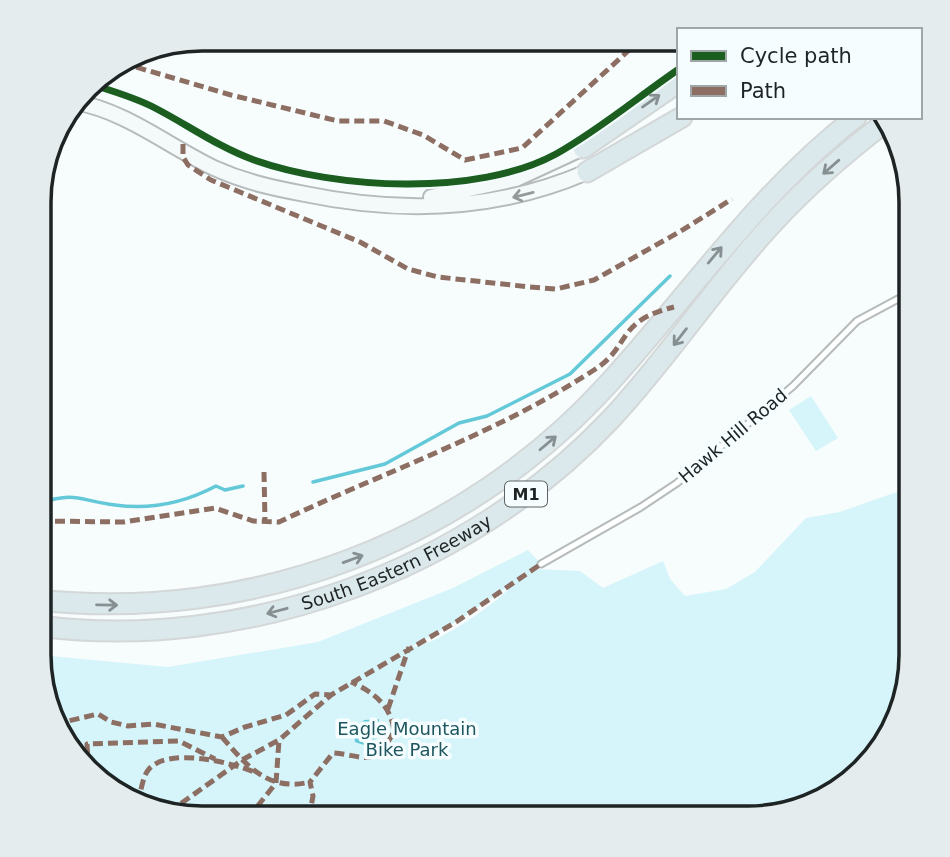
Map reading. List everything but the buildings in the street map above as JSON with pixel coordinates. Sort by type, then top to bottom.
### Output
[{"type":"highway","points":[[583,148],[677,83]]},
{"type":"highway","points":[[587,172],[679,119]]},
{"type":"highway","name":"South Eastern Freeway","points":[[51,601],[139,605],[197,600],[257,589],[313,574],[369,554],[421,529],[462,505],[520,466],[566,428],[646,342],[756,208],[797,167],[854,119]]},
{"type":"highway","name":"South Eastern Freeway","points":[[51,627],[121,632],[201,625],[259,615],[315,601],[370,581],[424,556],[476,527],[524,495],[610,420],[773,223],[813,183],[879,127]]},
{"type":"main road","points":[[89,101],[136,117],[209,158],[246,174],[284,185],[377,199],[448,195],[497,185],[544,168],[583,148]]},
{"type":"main road","points":[[85,106],[139,126],[242,181],[274,190],[334,200],[408,207],[480,203],[523,196],[587,172]]},
{"type":"lane","name":"Hawk Hill Road","points":[[541,564],[641,507],[677,483],[793,386],[857,321],[899,298]]},
{"type":"green space","points":[[811,396],[838,438],[816,451],[789,410]]},
{"type":"green space","name":"Eagle Mountain Bike Park","points":[[899,491],[898,675],[884,722],[862,755],[824,786],[787,801],[758,806],[182,805],[144,795],[102,769],[88,755],[66,722],[54,685],[51,656],[168,667],[318,642],[453,588],[528,550],[541,564],[535,569],[580,571],[603,588],[663,561],[670,579],[685,596],[726,589],[755,572],[806,518],[840,512]],"holes":[[[516,581],[498,599],[435,640],[411,647],[456,622]]]},
{"type":"water","points":[[379,719],[378,736],[367,746],[355,742],[354,733],[364,720]]},
{"type":"waterway","points":[[313,482],[385,464],[459,423],[487,416],[570,374],[670,276]]},
{"type":"waterway","points":[[51,499],[71,497],[141,507],[179,501],[216,486],[225,490],[243,486]]},
{"type":"marked path","points":[[134,67],[231,95],[338,121],[384,121],[423,135],[465,160],[522,148],[628,51]]},
{"type":"marked path","points":[[183,144],[183,157],[188,165],[211,180],[360,242],[408,269],[438,277],[530,287],[556,289],[594,280],[732,199]]},
{"type":"marked path","points":[[51,521],[123,522],[215,508],[253,521],[279,522],[479,433],[557,393],[606,361],[642,319],[674,307]]},
{"type":"marked path","points":[[264,472],[265,522]]},
{"type":"marked path","points":[[180,805],[242,760],[279,740],[331,695],[456,622],[541,564]]},
{"type":"marked path","points":[[388,709],[409,647]]},
{"type":"marked path","points":[[311,806],[313,796],[310,782],[333,753],[375,756],[394,731],[389,714],[380,701],[351,682]]},
{"type":"marked path","points":[[66,721],[98,714],[111,722],[128,726],[153,724],[222,737],[286,715],[315,694],[331,695]]},
{"type":"marked path","points":[[222,737],[250,767],[270,780],[295,784],[310,782]]},
{"type":"marked path","points":[[258,806],[276,783],[279,740]]},
{"type":"marked path","points":[[88,755],[87,744],[179,741],[215,759]]},
{"type":"marked path","points":[[139,793],[149,769],[158,762],[170,759],[200,758],[254,772]]},
{"type":"cycle path","points":[[102,88],[147,104],[254,160],[325,177],[406,184],[487,177],[524,168],[572,145],[677,70]]}]
